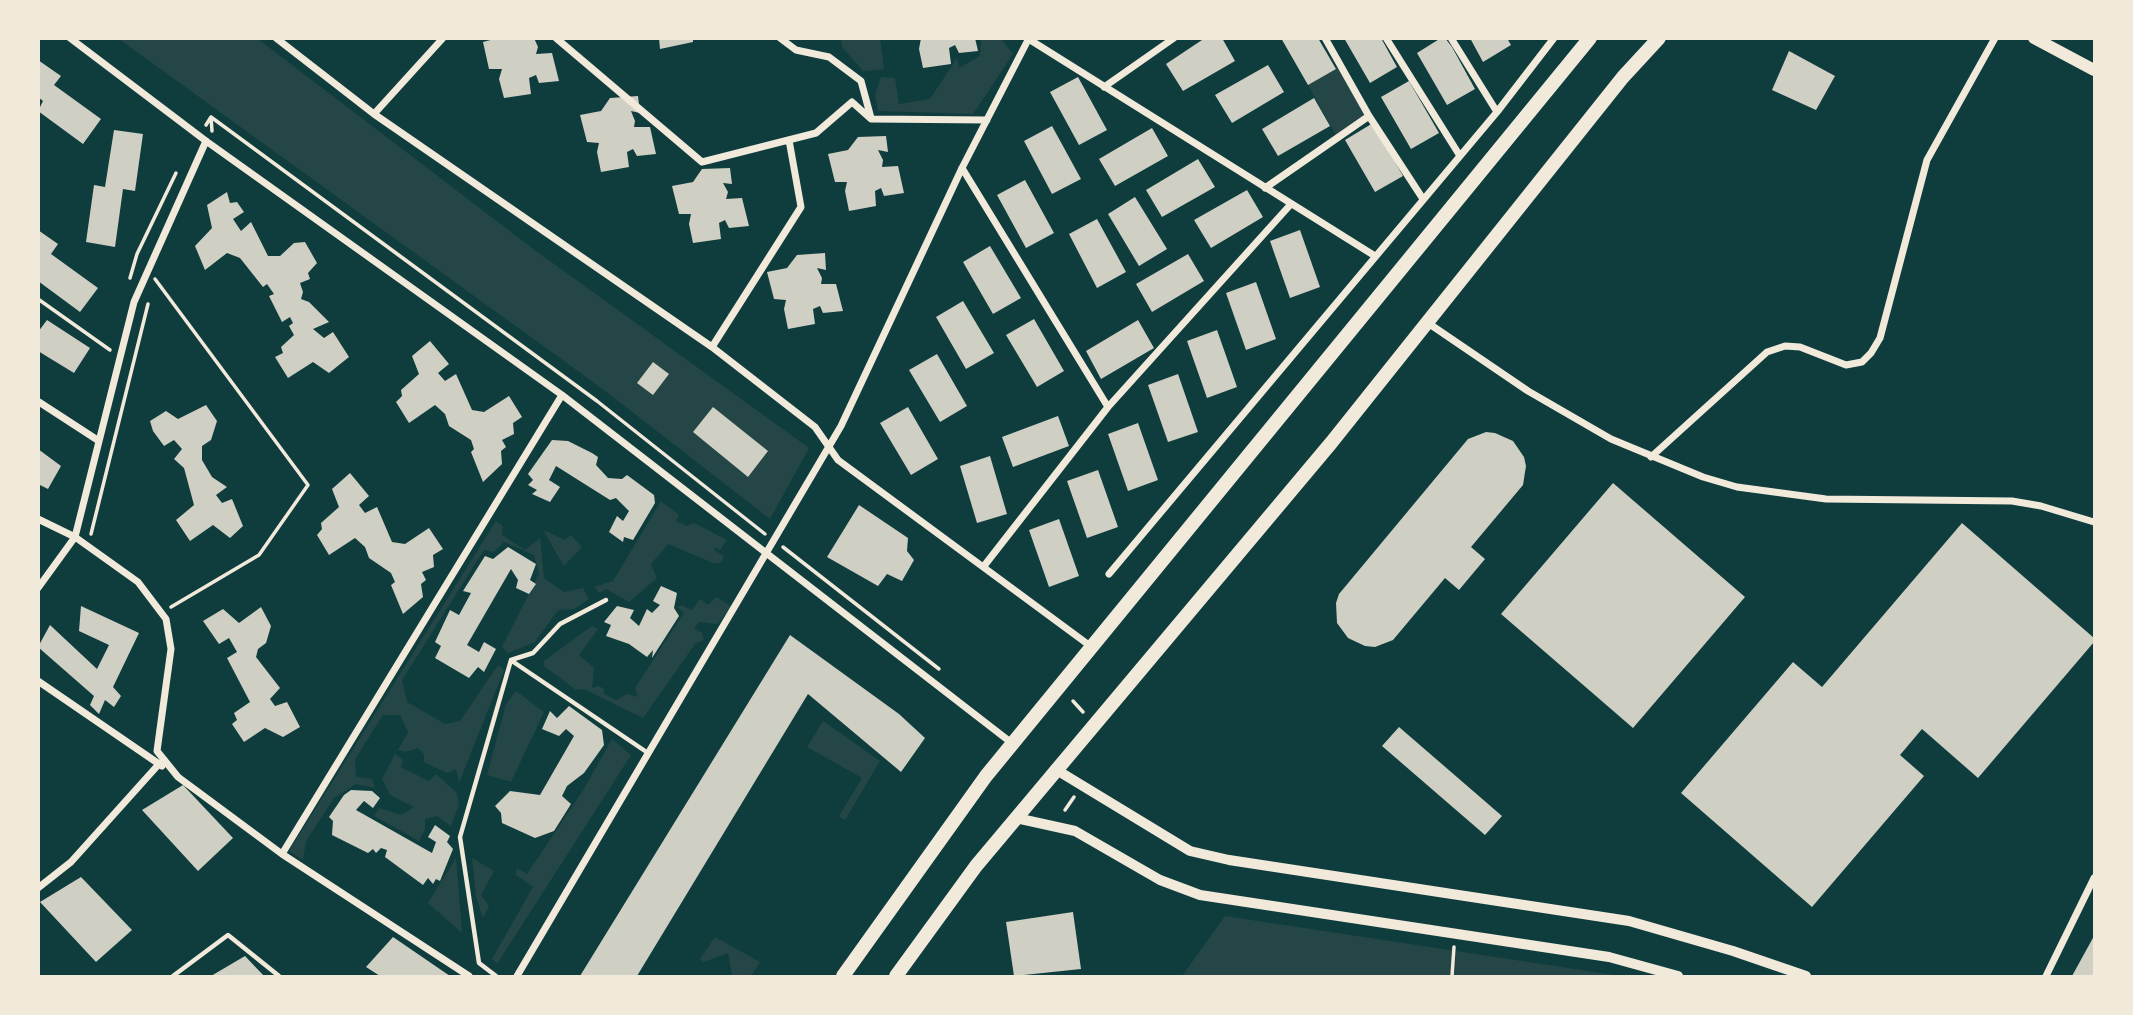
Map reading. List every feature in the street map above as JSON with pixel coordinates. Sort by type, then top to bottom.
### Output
[{"type":"main road","points":[[843,976],[952,819],[1590,38]]},
{"type":"main road","points":[[896,976],[945,906],[1055,769],[1331,443],[1623,77],[1659,38]]},
{"type":"main road","points":[[2034,38],[2095,70]]},
{"type":"street","points":[[70,38],[206,141],[562,395],[1013,744]]},
{"type":"street","points":[[276,38],[374,114],[712,348],[815,428],[846,467],[984,566],[1093,649]]},
{"type":"street","points":[[374,114],[443,38]]},
{"type":"street","points":[[556,38],[702,162],[816,132],[852,102],[871,119],[987,120]]},
{"type":"street","points":[[780,38],[796,50],[828,57],[861,81],[871,119]]},
{"type":"street","points":[[1104,87],[1174,38]]},
{"type":"street","points":[[1325,38],[1369,116],[1423,199]]},
{"type":"street","points":[[1386,38],[1460,156]]},
{"type":"street","points":[[1451,38],[1497,112]]},
{"type":"street","points":[[1109,575],[1497,112],[1554,38]]},
{"type":"street","points":[[1651,457],[1766,352],[1785,346],[1800,347],[1846,365],[1862,362],[1871,353],[1880,338],[1927,160],[1995,38]]},
{"type":"street","points":[[517,976],[828,447],[962,168],[1028,39],[1375,257]]},
{"type":"street","points":[[1265,188],[1369,116]]},
{"type":"street","points":[[712,348],[801,207],[789,140]]},
{"type":"street","points":[[38,588],[75,537],[134,302],[206,141]]},
{"type":"street","points":[[962,168],[1108,407]]},
{"type":"street","points":[[984,566],[1108,407],[1291,204]]},
{"type":"street","points":[[1428,323],[1528,391],[1611,439],[1703,477],[1782,495],[1865,501],[2012,501],[2041,506],[2095,522]]},
{"type":"street","points":[[282,854],[562,395]]},
{"type":"street","points":[[39,402],[99,441]]},
{"type":"street","points":[[38,519],[75,537],[138,582],[166,619],[171,649],[157,751],[178,777]]},
{"type":"street","points":[[38,681],[178,777],[282,854],[468,976]]},
{"type":"street","points":[[38,888],[71,862],[159,764]]},
{"type":"street","points":[[1055,769],[1171,842],[1197,853],[1629,921],[1733,951],[1806,976]]},
{"type":"street","points":[[1016,818],[1075,831],[1160,880],[1200,895],[1609,957],[1678,976]]},
{"type":"street","points":[[2046,976],[2095,878]]},
{"type":"lane","points":[[511,660],[533,653],[560,624],[606,600]]},
{"type":"lane","points":[[511,660],[648,753]]},
{"type":"lane","points":[[496,976],[479,963],[460,837],[511,660]]},
{"type":"lane","points":[[173,976],[228,934],[279,976]]},
{"type":"path","points":[[211,117],[597,401],[755,526]]},
{"type":"path","points":[[148,269],[308,485],[259,555],[162,613]]},
{"type":"path","points":[[89,547],[158,271]]},
{"type":"path","points":[[38,299],[120,357]]},
{"type":"path","points":[[804,563],[943,672]]},
{"type":"path","points":[[1073,701],[1083,712]]},
{"type":"path","points":[[1065,810],[1074,797]]},
{"type":"path","points":[[1452,976],[1454,934]]},
{"type":"shaded area","points":[[119,39],[258,39],[532,248],[809,448],[770,519],[604,390]]},
{"type":"shaded area","points":[[841,39],[880,39],[884,69],[863,71],[842,47]]},
{"type":"shaded area","points":[[981,39],[1001,39],[1013,54],[973,114],[878,111],[875,95],[881,77],[895,78],[899,104],[930,99],[957,58],[959,68],[980,56]]},
{"type":"shaded area","points":[[1341,65],[1369,116],[1337,137],[1308,85]]},
{"type":"shaded area","points":[[661,501],[679,515],[676,521],[687,526],[694,523],[727,540],[720,550],[716,547],[714,550],[724,556],[721,563],[713,563],[668,544],[651,564],[657,578],[629,602],[606,589],[600,593],[594,587],[613,581]]},
{"type":"shaded area","points":[[496,521],[503,526],[502,535],[525,550],[540,538],[544,578],[564,592],[583,588],[589,599],[574,609],[558,610],[535,642],[508,653],[502,647],[539,574],[534,555],[504,542],[494,552],[484,550],[402,680],[407,702],[445,724],[460,721],[498,665],[504,670],[459,783],[456,769],[447,773],[424,762],[424,754],[418,748],[405,752],[398,750],[408,732],[400,715],[383,715],[355,759],[356,777],[372,779],[375,788],[356,784],[334,798],[306,841],[303,860],[289,851]]},
{"type":"shaded area","points":[[543,530],[565,540],[571,535],[582,547],[564,566]]},
{"type":"shaded area","points":[[716,597],[731,606],[718,624],[699,622],[694,628],[702,633],[704,640],[695,644],[643,718],[584,689],[576,690],[544,666],[544,661],[592,626],[598,629],[579,655],[594,668],[592,688],[599,686],[604,689],[604,694],[616,700],[627,694],[638,697],[635,688],[684,613],[677,607],[682,605],[692,610],[700,599],[708,605]]},
{"type":"shaded area","points":[[516,691],[544,712],[511,782],[487,775],[506,704]]},
{"type":"shaded area","points":[[823,721],[880,761],[845,820],[839,816],[862,778],[807,747]]},
{"type":"shaded area","points":[[612,739],[631,755],[497,964],[492,959],[533,887],[516,875],[517,868],[527,874],[582,792]]},
{"type":"shaded area","points":[[395,754],[403,760],[401,767],[429,781],[436,774],[457,793],[459,805],[451,826],[437,816],[425,819],[425,830],[419,841],[374,816],[379,808],[401,815],[414,807],[390,795],[382,779]]},
{"type":"shaded area","points":[[456,858],[462,933],[428,903]]},
{"type":"shaded area","points":[[472,858],[494,871],[481,895],[489,906],[483,918],[476,897]]},
{"type":"shaded area","points":[[1225,916],[1621,976],[1182,976]]},
{"type":"shaded area","points":[[715,937],[760,962],[751,976],[732,976],[728,953],[704,962],[700,959]]},
{"type":"building","points":[[498,38],[534,38],[538,47],[536,54],[552,53],[559,81],[539,83],[536,75],[529,78],[531,94],[504,98],[499,79],[502,69],[489,69],[483,42]]},
{"type":"building","points":[[659,38],[693,38],[693,42],[660,49]]},
{"type":"building","points":[[921,38],[975,38],[978,51],[959,53],[955,45],[949,48],[951,64],[923,68],[919,49]]},
{"type":"building","points":[[1205,38],[1222,38],[1235,61],[1183,91],[1166,64]]},
{"type":"building","points":[[1281,38],[1318,38],[1336,69],[1308,85]]},
{"type":"building","points":[[1344,38],[1381,38],[1397,67],[1370,83]]},
{"type":"building","points":[[1445,38],[1452,47],[1475,89],[1447,105],[1417,53]]},
{"type":"building","points":[[1470,38],[1507,38],[1511,45],[1483,62]]},
{"type":"building","points":[[1789,51],[1835,76],[1816,110],[1772,90]]},
{"type":"building","points":[[38,60],[61,76],[54,85],[101,119],[83,144],[38,111],[43,101],[38,97]]},
{"type":"building","points":[[1268,65],[1284,92],[1232,123],[1215,95]]},
{"type":"building","points":[[1078,77],[1107,130],[1079,145],[1050,92]]},
{"type":"building","points":[[1409,81],[1439,133],[1411,149],[1381,97]]},
{"type":"building","points":[[638,96],[640,113],[631,111],[634,127],[650,127],[656,154],[637,156],[633,149],[627,152],[629,167],[601,172],[597,152],[599,143],[587,142],[580,115],[601,111],[610,98]]},
{"type":"building","points":[[1314,98],[1330,126],[1278,156],[1262,129]]},
{"type":"building","points":[[1373,123],[1403,176],[1375,192],[1345,140]]},
{"type":"building","points":[[1052,126],[1081,179],[1052,194],[1024,141]]},
{"type":"building","points":[[1152,128],[1168,156],[1115,186],[1099,159]]},
{"type":"building","points":[[114,130],[143,134],[135,191],[123,189],[115,247],[86,242],[94,185],[105,187]]},
{"type":"building","points":[[886,136],[888,152],[878,150],[883,160],[882,167],[898,166],[904,193],[884,196],[881,188],[875,191],[876,206],[849,211],[845,191],[847,182],[835,182],[828,154],[848,150],[858,137]]},
{"type":"building","points":[[1198,159],[1215,187],[1162,217],[1146,190]]},
{"type":"building","points":[[730,168],[732,184],[723,183],[728,192],[726,199],[742,198],[749,226],[729,228],[725,220],[719,223],[721,239],[693,243],[689,224],[691,214],[679,214],[672,186],[693,182],[702,169]]},
{"type":"building","points":[[1025,180],[1054,233],[1026,248],[997,195]]},
{"type":"building","points":[[1247,190],[1263,217],[1211,248],[1194,220]]},
{"type":"building","points":[[227,192],[230,203],[237,202],[244,212],[233,219],[241,231],[251,222],[268,256],[280,256],[294,243],[305,242],[317,263],[308,273],[310,279],[300,283],[303,292],[301,299],[309,302],[329,322],[313,329],[324,338],[333,332],[349,357],[329,373],[313,362],[288,378],[275,357],[283,353],[281,347],[294,335],[289,326],[293,323],[290,317],[282,322],[269,296],[274,294],[267,284],[263,287],[240,258],[227,253],[205,270],[195,246],[212,228],[207,205]]},
{"type":"building","points":[[1135,197],[1167,249],[1139,266],[1108,214]]},
{"type":"building","points":[[1097,219],[1126,272],[1097,288],[1069,234]]},
{"type":"building","points":[[38,230],[58,244],[51,254],[98,288],[80,312],[38,281]]},
{"type":"building","points":[[1300,230],[1320,287],[1290,298],[1270,241]]},
{"type":"building","points":[[990,246],[1021,298],[993,314],[963,262]]},
{"type":"building","points":[[825,253],[826,270],[817,268],[822,278],[821,284],[836,284],[843,311],[823,313],[820,306],[813,309],[815,324],[788,329],[784,309],[786,300],[774,299],[767,272],[787,268],[797,255]]},
{"type":"building","points":[[1188,254],[1204,281],[1152,312],[1136,284]]},
{"type":"building","points":[[1256,282],[1276,339],[1246,350],[1226,293]]},
{"type":"building","points":[[963,301],[994,353],[966,369],[936,317]]},
{"type":"building","points":[[1034,319],[1064,371],[1037,387],[1006,335]]},
{"type":"building","points":[[47,320],[90,348],[74,373],[38,351],[38,332]]},
{"type":"building","points":[[1138,320],[1154,348],[1101,379],[1086,351]]},
{"type":"building","points":[[1217,330],[1237,387],[1207,398],[1187,341]]},
{"type":"building","points":[[430,341],[449,364],[438,373],[445,381],[456,374],[472,410],[484,412],[509,396],[522,417],[513,423],[514,434],[502,440],[506,447],[501,451],[502,464],[483,482],[471,452],[474,449],[471,440],[449,426],[445,414],[435,405],[409,423],[396,402],[402,396],[401,390],[419,374],[412,356]]},
{"type":"building","points":[[937,354],[967,406],[940,422],[909,370]]},
{"type":"building","points":[[653,362],[669,374],[653,395],[637,383]]},
{"type":"building","points":[[1178,374],[1198,432],[1168,442],[1148,385]]},
{"type":"building","points":[[206,405],[217,421],[211,440],[202,446],[202,460],[212,477],[227,487],[216,495],[222,503],[232,499],[243,526],[230,538],[213,525],[190,541],[176,520],[194,505],[184,468],[174,459],[182,449],[174,440],[164,446],[153,431],[150,421],[166,411],[178,419]]},
{"type":"building","points":[[713,407],[768,451],[748,477],[693,432]]},
{"type":"building","points":[[908,407],[938,459],[911,475],[880,423]]},
{"type":"building","points":[[1058,416],[1069,446],[1013,467],[1002,437]]},
{"type":"building","points":[[1138,423],[1158,480],[1128,491],[1108,434]]},
{"type":"building","points":[[1486,432],[1513,441],[1524,457],[1526,466],[1523,485],[1471,547],[1485,559],[1459,590],[1445,578],[1393,640],[1375,647],[1365,646],[1348,638],[1337,623],[1336,603],[1339,594],[1468,439]]},
{"type":"building","points":[[552,440],[568,441],[592,453],[598,457],[596,465],[608,478],[622,479],[627,475],[654,495],[655,503],[633,540],[624,537],[623,542],[609,532],[617,516],[623,521],[629,511],[616,498],[610,500],[556,466],[549,480],[560,487],[550,502],[532,494],[537,490],[528,485],[533,480],[528,474]]},
{"type":"building","points":[[38,449],[61,466],[48,489],[38,484]]},
{"type":"building","points":[[990,456],[1007,514],[977,523],[960,466]]},
{"type":"building","points":[[1098,470],[1118,527],[1087,538],[1067,481]]},
{"type":"building","points":[[350,473],[369,496],[359,505],[365,513],[377,507],[392,542],[405,544],[429,528],[443,549],[433,555],[434,567],[422,572],[426,580],[421,584],[423,597],[403,614],[391,585],[395,582],[391,573],[369,558],[365,547],[355,538],[329,555],[317,535],[322,529],[321,523],[339,507],[332,489]]},
{"type":"building","points":[[1613,483],[1745,597],[1633,728],[1501,614]]},
{"type":"building","points":[[859,505],[908,538],[907,551],[914,560],[902,581],[887,574],[878,586],[827,557]]},
{"type":"building","points":[[1059,519],[1079,576],[1049,587],[1029,530]]},
{"type":"building","points":[[1962,523],[2094,638],[2094,642],[1978,778],[1922,729],[1900,755],[1924,776],[1812,907],[1681,793],[1793,662],[1822,687]]},
{"type":"building","points":[[508,547],[536,564],[530,580],[536,584],[529,594],[516,588],[518,580],[511,569],[467,645],[479,652],[484,642],[496,649],[484,672],[478,667],[469,678],[435,658],[441,646],[435,642],[450,610],[459,615],[471,593],[463,591],[485,556],[493,559]]},
{"type":"building","points":[[661,586],[677,593],[674,608],[679,616],[652,658],[653,650],[647,657],[629,644],[606,636],[611,625],[604,622],[617,606],[634,610],[630,618],[639,626],[647,609],[652,613],[660,605],[653,601]]},
{"type":"building","points":[[81,606],[139,633],[113,687],[121,696],[114,707],[105,700],[99,714],[90,705],[94,696],[38,647],[50,625],[97,669],[109,645],[79,631]]},
{"type":"building","points":[[261,607],[271,626],[266,643],[258,649],[256,657],[280,688],[270,699],[275,706],[287,702],[300,727],[283,737],[265,728],[244,742],[232,724],[237,720],[234,713],[250,702],[227,658],[237,652],[229,638],[219,644],[203,621],[223,609],[239,623]]},
{"type":"building","points":[[790,635],[899,714],[925,738],[901,772],[808,694],[637,976],[580,976]]},
{"type":"building","points":[[569,706],[602,730],[604,745],[584,773],[567,786],[562,796],[571,804],[554,831],[535,838],[502,823],[501,813],[495,806],[510,791],[540,795],[574,736],[566,729],[559,736],[542,729],[550,711],[557,718]]},
{"type":"building","points":[[1399,727],[1502,816],[1485,835],[1382,746]]},
{"type":"building","points":[[183,785],[233,838],[198,871],[142,810]]},
{"type":"building","points":[[351,790],[372,791],[380,798],[373,808],[364,801],[356,810],[432,853],[436,842],[428,837],[435,825],[450,836],[447,842],[453,849],[440,881],[436,879],[433,884],[428,878],[423,885],[385,857],[387,850],[381,848],[376,853],[373,849],[368,853],[332,835],[333,821],[329,817],[344,795]]},
{"type":"building","points":[[81,877],[132,930],[96,962],[40,902]]},
{"type":"building","points":[[1073,912],[1081,969],[1014,976],[1006,922]]},
{"type":"building","points":[[2094,936],[2094,976],[2072,976]]},
{"type":"building","points":[[393,937],[450,976],[380,976],[366,967]]},
{"type":"building","points":[[245,956],[264,976],[211,976]]}]
